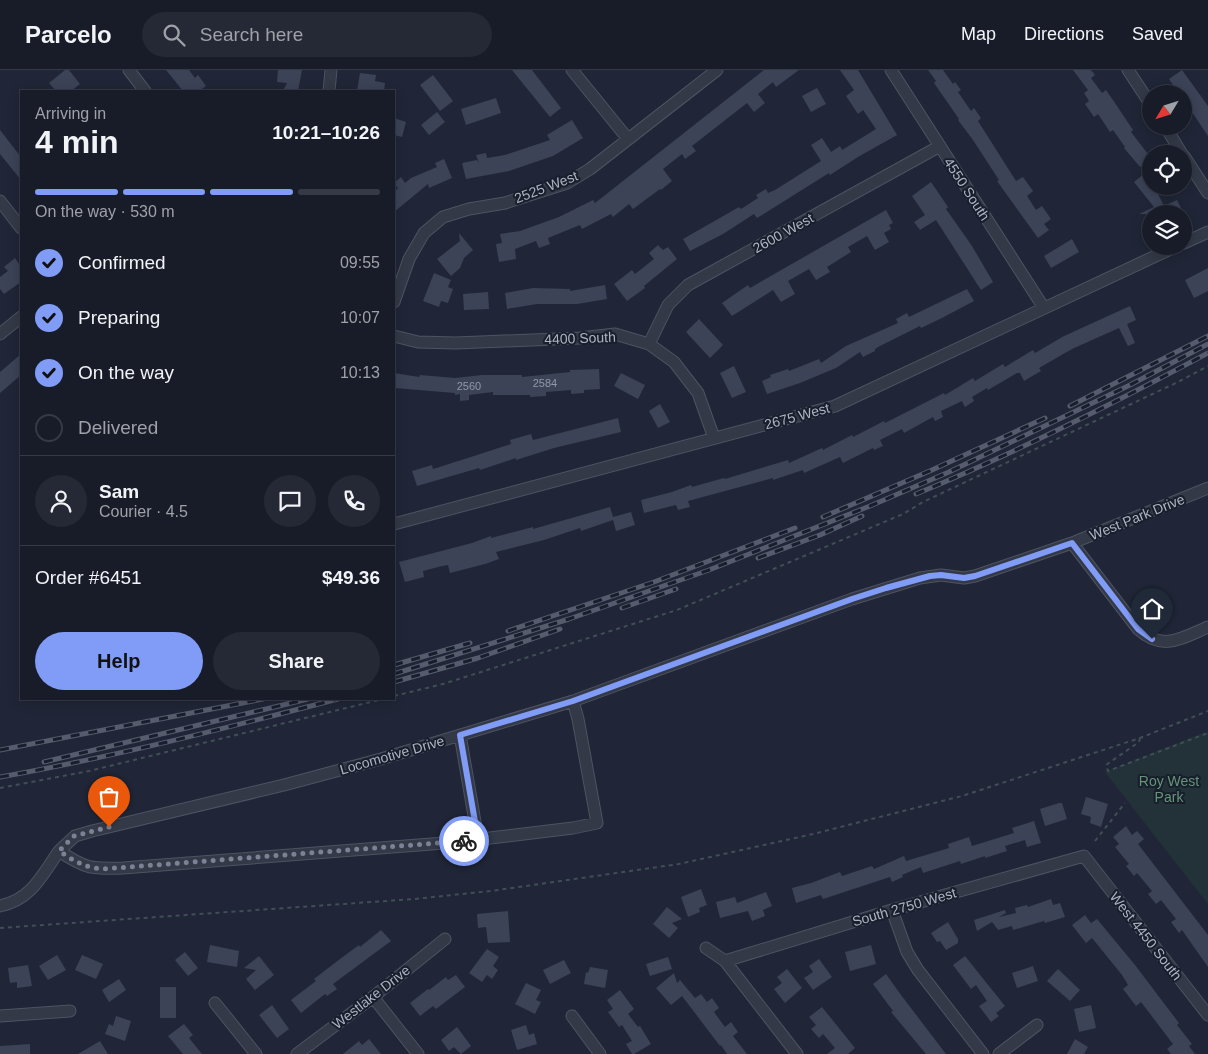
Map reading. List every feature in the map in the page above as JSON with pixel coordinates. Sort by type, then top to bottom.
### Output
[{"type":"street","points":[[129,70],[145,90]]},
{"type":"street","points":[[329,90],[331,70]]},
{"type":"street","points":[[572,70],[628,139]]},
{"type":"street","name":"2525 West","points":[[395,299],[409,259],[424,233],[443,217],[469,209],[505,203],[567,183],[590,169],[717,70]]},
{"type":"street","name":"4550 South","points":[[891,70],[1044,308]]},
{"type":"street","points":[[1128,70],[1142,91]]},
{"type":"street","name":"2600 West","points":[[649,344],[668,305],[688,285],[940,146]]},
{"type":"street","points":[[1192,169],[1208,193]]},
{"type":"street","points":[[0,201],[20,227]]},
{"type":"street","points":[[1192,239],[1208,232]]},
{"type":"street","name":"2675 West","points":[[395,524],[836,406],[1158,255]]},
{"type":"street","points":[[0,334],[20,318]]},
{"type":"street","name":"4400 South","points":[[395,336],[418,342],[456,343],[580,338],[615,334],[649,344],[674,362],[698,393],[714,438]]},
{"type":"street","name":"West Park Drive","points":[[1010,564],[1072,543],[1208,488]]},
{"type":"street","points":[[1072,543],[1145,636],[1158,642],[1172,642],[1208,627]]},
{"type":"street","name":"Locomotive Drive","points":[[0,906],[22,897],[34,887],[59,851],[74,836],[382,759],[573,701],[869,594],[930,576],[969,577],[1010,564]]},
{"type":"street","points":[[59,851],[80,865],[103,869],[297,855],[478,839],[573,828],[597,823],[573,701]]},
{"type":"street","points":[[460,735],[478,839]]},
{"type":"street","name":"South 2750 West","points":[[725,961],[892,910],[1084,856]]},
{"type":"street","name":"West 4450 South","points":[[1084,856],[1208,1015]]},
{"type":"street","points":[[892,910],[907,952],[918,970],[983,1054]]},
{"type":"street","name":"Westlake Drive","points":[[296,1054],[445,940]]},
{"type":"street","points":[[706,948],[725,961],[797,1054]]},
{"type":"street","points":[[372,997],[418,1054]]},
{"type":"street","points":[[214,1003],[256,1054]]},
{"type":"street","points":[[0,1016],[70,1011]]},
{"type":"street","points":[[572,1016],[600,1054]]},
{"type":"street","points":[[999,1054],[1037,1025]]},
{"type":"path","points":[[395,696],[443,684],[677,610],[903,514],[923,502],[1178,382],[1208,366]]},
{"type":"path","points":[[0,788],[89,770],[379,700]]},
{"type":"path","points":[[0,928],[491,891],[679,864],[813,834],[962,796],[1140,738],[1208,711]]},
{"type":"path","points":[[1140,738],[1139,742],[1106,765],[1108,771],[1208,733]]},
{"type":"path","points":[[1096,842],[1125,803]]},
{"type":"green space","name":"Roy West Park","points":[[1208,731],[1208,904],[1105,772]]},
{"type":"building","points":[[65,70],[69,70],[80,84],[72,90],[55,90],[49,83]]},
{"type":"building","points":[[166,70],[189,70],[195,78],[198,75],[206,86],[200,90],[182,90]]},
{"type":"building","points":[[278,70],[302,70],[298,90],[284,90],[287,83],[277,82]]},
{"type":"building","points":[[512,70],[532,70],[561,108],[550,117]]},
{"type":"building","points":[[764,70],[799,70],[776,87],[773,82],[758,94],[765,103],[754,112],[747,103],[692,146],[696,151],[685,159],[682,154],[663,169],[672,181],[661,190],[633,209],[629,204],[613,217],[611,214],[582,229],[580,225],[548,238],[550,244],[539,248],[536,241],[515,249],[516,259],[499,262],[496,244],[502,243],[500,234],[520,231],[559,217],[593,200],[595,203]]},
{"type":"building","points":[[840,70],[858,70],[897,135],[830,175],[829,173],[757,218],[754,214],[723,234],[690,251],[683,239],[739,207],[741,209],[758,198],[756,195],[766,189],[768,193],[775,190],[821,161],[811,145],[822,138],[831,152],[840,146],[842,150],[876,129],[863,110],[858,114],[846,96],[854,90]]},
{"type":"building","points":[[928,70],[943,70],[953,84],[955,82],[961,90],[958,92],[971,111],[974,108],[981,118],[978,121],[1016,181],[1023,177],[1033,191],[1027,196],[1036,210],[1042,206],[1051,219],[1044,224],[1049,230],[1038,238],[997,181],[999,180],[934,83],[936,81]]},
{"type":"building","points":[[1073,70],[1091,70],[1095,75],[1091,78],[1102,93],[1106,90],[1115,103],[1133,130],[1131,132],[1142,146],[1142,165],[1140,167],[1124,148],[1113,130],[1110,132],[1098,114],[1094,117],[1085,104],[1089,101],[1084,93],[1088,90]]},
{"type":"building","points":[[1182,70],[1208,106],[1208,136],[1192,112],[1192,85],[1173,85],[1169,79]]},
{"type":"building","points":[[360,73],[376,75],[375,81],[385,83],[384,90],[357,90]]},
{"type":"building","points":[[433,75],[453,101],[440,111],[420,85]]},
{"type":"building","points":[[817,88],[826,104],[811,112],[802,96]]},
{"type":"building","points":[[496,98],[501,113],[466,125],[461,109]]},
{"type":"building","points":[[437,112],[445,122],[429,135],[421,125]]},
{"type":"building","points":[[395,118],[406,122],[402,137],[395,135]]},
{"type":"building","points":[[572,120],[583,138],[553,156],[509,171],[466,179],[462,163],[477,160],[479,163],[476,155],[486,153],[487,158],[505,155],[550,140],[547,135]]},
{"type":"building","points":[[0,130],[20,156],[20,179],[0,154]]},
{"type":"building","points":[[444,159],[452,178],[429,188],[428,184],[395,211],[395,191],[398,188],[395,182],[401,177],[405,183],[411,178],[437,167],[435,163]]},
{"type":"building","points":[[1142,175],[1142,192],[1134,182]]},
{"type":"building","points":[[931,182],[993,282],[981,290],[936,220],[920,230],[914,222],[925,215],[912,196]]},
{"type":"building","points":[[1144,195],[1158,195],[1164,205],[1152,205]]},
{"type":"building","points":[[1177,200],[1180,205],[1166,205]]},
{"type":"building","points":[[886,210],[893,223],[889,225],[891,229],[884,233],[889,242],[875,250],[867,236],[848,247],[851,252],[827,267],[830,272],[816,280],[809,269],[788,281],[795,294],[781,302],[773,290],[732,316],[722,303],[748,285],[750,288]]},
{"type":"building","points":[[459,233],[473,250],[464,258],[460,268],[451,276],[437,259],[460,241]]},
{"type":"building","points":[[1072,239],[1079,252],[1051,268],[1044,256]]},
{"type":"building","points":[[658,245],[663,250],[668,247],[677,259],[644,286],[645,288],[627,301],[614,284],[632,270],[635,274],[654,259],[649,253]]},
{"type":"building","points":[[15,258],[20,266],[20,283],[4,294],[0,289],[0,277],[8,271],[4,267]]},
{"type":"building","points":[[1208,268],[1208,291],[1194,298],[1185,280]]},
{"type":"building","points":[[434,273],[451,280],[448,287],[453,289],[448,303],[441,301],[439,307],[423,301]]},
{"type":"building","points":[[605,285],[607,299],[577,304],[537,304],[507,309],[505,293],[533,288],[570,289],[570,291]]},
{"type":"building","points":[[967,289],[974,301],[942,318],[921,328],[920,326],[880,346],[863,357],[860,352],[836,368],[767,394],[762,381],[771,377],[770,375],[788,369],[789,371],[819,359],[821,363],[846,346],[898,323],[896,319],[907,313],[909,317]]},
{"type":"building","points":[[488,292],[489,309],[464,310],[463,294]]},
{"type":"building","points":[[1130,306],[1136,320],[1127,324],[1135,343],[1128,346],[1119,328],[1072,349],[1039,368],[1041,371],[1024,381],[1020,373],[1017,373],[972,397],[974,401],[965,407],[962,401],[941,411],[943,417],[935,421],[933,417],[904,433],[902,429],[880,440],[883,446],[874,450],[873,448],[843,463],[840,457],[804,473],[803,470],[773,480],[773,478],[688,501],[690,507],[678,510],[676,505],[644,513],[641,500],[691,485],[692,487],[725,479],[788,460],[789,463],[822,448],[823,450],[884,421],[885,423],[944,393],[945,395],[973,378],[975,381],[1003,364],[1005,367],[1033,350],[1035,353],[1064,336]]},
{"type":"building","points":[[699,319],[723,345],[710,358],[686,332]]},
{"type":"building","points":[[20,355],[20,376],[0,393],[0,372]]},
{"type":"building","points":[[734,366],[746,392],[732,398],[720,373]]},
{"type":"building","points":[[599,369],[600,389],[584,390],[584,393],[571,394],[571,390],[546,392],[546,396],[530,397],[530,395],[493,395],[493,392],[469,395],[469,400],[460,401],[460,394],[455,395],[455,393],[395,388],[395,373],[419,377],[420,375],[455,378],[482,375],[522,375],[522,377],[570,372],[570,370]]},
{"type":"building","points":[[621,373],[645,385],[638,399],[614,386]]},
{"type":"building","points":[[660,404],[670,422],[658,428],[649,411]]},
{"type":"building","points":[[618,418],[621,432],[554,448],[516,460],[516,458],[480,470],[479,468],[417,486],[412,471],[432,465],[433,469],[511,444],[510,440],[531,434],[533,440]]},
{"type":"building","points":[[610,507],[613,517],[631,512],[635,525],[616,531],[613,520],[581,531],[580,528],[544,540],[496,552],[499,559],[485,564],[450,573],[448,565],[442,566],[423,571],[424,577],[405,582],[399,562],[472,543],[491,536],[491,538],[533,527],[533,529]]},
{"type":"building","points":[[1086,797],[1108,804],[1101,827],[1090,823],[1091,817],[1081,814]]},
{"type":"building","points":[[1062,803],[1067,819],[1045,826],[1040,809]]},
{"type":"building","points":[[1034,821],[1041,843],[1027,847],[1025,840],[1005,846],[1007,851],[985,858],[985,856],[961,864],[960,861],[923,873],[921,867],[902,875],[903,877],[892,882],[890,877],[823,899],[821,895],[796,903],[792,888],[840,872],[842,876],[872,866],[874,869],[904,856],[906,861],[949,848],[948,844],[969,837],[972,846],[1014,833],[1012,828]]},
{"type":"building","points":[[1126,826],[1132,835],[1137,831],[1144,839],[1138,844],[1208,935],[1208,967],[1182,930],[1179,933],[1171,922],[1176,919],[1161,900],[1156,904],[1148,894],[1152,891],[1137,873],[1134,876],[1126,866],[1129,864],[1115,847],[1119,844],[1113,837]]},
{"type":"building","points":[[701,889],[707,905],[699,908],[700,912],[688,917],[681,897]]},
{"type":"building","points":[[766,892],[772,906],[763,910],[765,916],[752,921],[748,911],[720,918],[716,902],[735,897],[737,903]]},
{"type":"building","points":[[1051,899],[1053,905],[1060,903],[1065,917],[1013,930],[1012,926],[998,930],[992,922],[977,931],[974,920],[1005,910],[1006,913],[999,917],[1016,913],[1015,908],[1027,905],[1028,907]]},
{"type":"building","points":[[667,907],[682,919],[672,923],[678,928],[669,938],[653,924]]},
{"type":"building","points":[[508,911],[510,942],[488,943],[486,927],[478,928],[477,914]]},
{"type":"building","points":[[1085,915],[1091,923],[1097,919],[1135,965],[1179,1023],[1177,1025],[1192,1044],[1189,1046],[1195,1054],[1171,1054],[1167,1049],[1173,1044],[1141,1002],[1136,1006],[1123,989],[1128,985],[1122,975],[1092,938],[1086,943],[1072,925]]},
{"type":"building","points":[[948,922],[958,939],[958,943],[946,950],[931,933]]},
{"type":"building","points":[[381,930],[391,941],[333,984],[337,989],[327,996],[325,994],[301,1013],[291,1000],[316,981],[314,979]]},
{"type":"building","points":[[210,945],[239,951],[237,967],[207,962]]},
{"type":"building","points":[[871,945],[876,964],[850,971],[845,952]]},
{"type":"building","points":[[487,949],[499,957],[493,966],[498,970],[492,979],[487,975],[482,982],[469,973]]},
{"type":"building","points":[[185,952],[198,968],[188,976],[175,960]]},
{"type":"building","points":[[57,955],[66,970],[48,980],[39,966]]},
{"type":"building","points":[[82,955],[103,964],[96,979],[75,970]]},
{"type":"building","points":[[259,956],[274,975],[255,990],[246,979],[256,970],[244,968]]},
{"type":"building","points":[[965,956],[1005,1006],[996,1013],[999,1016],[991,1022],[979,1006],[987,1001],[976,985],[971,989],[953,965]]},
{"type":"building","points":[[668,957],[672,969],[650,976],[646,964]]},
{"type":"building","points":[[819,959],[832,977],[813,990],[804,978],[813,972],[809,966]]},
{"type":"building","points":[[564,960],[571,973],[550,984],[543,970]]},
{"type":"building","points":[[28,965],[32,986],[17,988],[17,982],[10,983],[8,968]]},
{"type":"building","points":[[1033,966],[1038,981],[1017,988],[1012,973]]},
{"type":"building","points":[[590,967],[608,970],[605,988],[584,984],[586,972],[588,973]]},
{"type":"building","points":[[787,969],[802,988],[785,1003],[774,989],[782,983],[777,977]]},
{"type":"building","points":[[1058,969],[1080,990],[1070,1001],[1047,981]]},
{"type":"building","points":[[674,973],[677,983],[680,980],[695,998],[701,994],[707,1002],[712,998],[719,1008],[714,1012],[725,1027],[731,1022],[738,1032],[733,1036],[747,1054],[727,1054],[682,996],[671,1005],[656,988]]},
{"type":"building","points":[[886,974],[946,1054],[926,1054],[891,1012],[893,1011],[873,984]]},
{"type":"building","points":[[456,975],[465,987],[436,1009],[433,1006],[420,1016],[410,1003],[446,977],[448,980]]},
{"type":"building","points":[[119,979],[126,990],[109,1002],[102,990]]},
{"type":"building","points":[[526,983],[541,990],[536,1000],[541,1002],[535,1014],[515,1004]]},
{"type":"building","points":[[160,987],[176,987],[176,1018],[160,1018]]},
{"type":"building","points":[[620,990],[634,1009],[628,1014],[638,1027],[640,1026],[651,1044],[634,1054],[632,1054],[626,1044],[632,1041],[622,1025],[619,1027],[608,1012],[613,1009],[607,1000]]},
{"type":"building","points":[[272,1005],[289,1029],[277,1038],[259,1015]]},
{"type":"building","points":[[1091,1005],[1096,1028],[1079,1032],[1074,1009]]},
{"type":"building","points":[[822,1007],[855,1048],[848,1054],[827,1054],[835,1048],[823,1034],[819,1038],[811,1029],[816,1025],[809,1017]]},
{"type":"building","points":[[116,1016],[131,1021],[125,1041],[105,1034],[109,1024],[113,1026]]},
{"type":"building","points":[[184,1024],[193,1035],[189,1038],[202,1054],[183,1054],[168,1036]]},
{"type":"building","points":[[526,1025],[529,1035],[534,1033],[537,1044],[517,1050],[511,1030]]},
{"type":"building","points":[[457,1027],[471,1046],[461,1054],[454,1047],[449,1051],[441,1040]]},
{"type":"building","points":[[369,1039],[381,1054],[343,1054],[359,1041],[362,1045]]},
{"type":"building","points":[[1075,1039],[1088,1047],[1084,1054],[1067,1054]]},
{"type":"building","points":[[100,1041],[108,1054],[78,1054]]},
{"type":"building","points":[[30,1044],[30,1054],[0,1054],[0,1046]]},
{"type":"railway","points":[[1070,406],[1208,336]]},
{"type":"railway","points":[[395,674],[569,619],[709,570],[870,506],[949,472],[1130,385],[1208,344]]},
{"type":"railway","points":[[916,494],[1064,427],[1208,353]]},
{"type":"railway","points":[[823,517],[1045,418]]},
{"type":"railway","points":[[758,558],[820,535],[862,516]]},
{"type":"railway","points":[[508,631],[654,582],[795,528]]},
{"type":"railway","points":[[622,608],[676,589]]},
{"type":"railway","points":[[395,682],[478,658],[560,629]]},
{"type":"railway","points":[[395,665],[470,643]]},
{"type":"railway","points":[[0,750],[258,700]]},
{"type":"railway","points":[[44,762],[304,700]]},
{"type":"railway","points":[[0,777],[128,751],[334,700]]},
{"type":"way so far","points":[[109,827],[74,836],[59,851],[80,865],[103,869],[464,841]]},
{"type":"route","points":[[464,841],[478,839],[460,735],[573,701],[852,599],[920,578],[941,575],[964,578],[975,576],[1072,543],[1138,629],[1145,636],[1152,639]]}]
